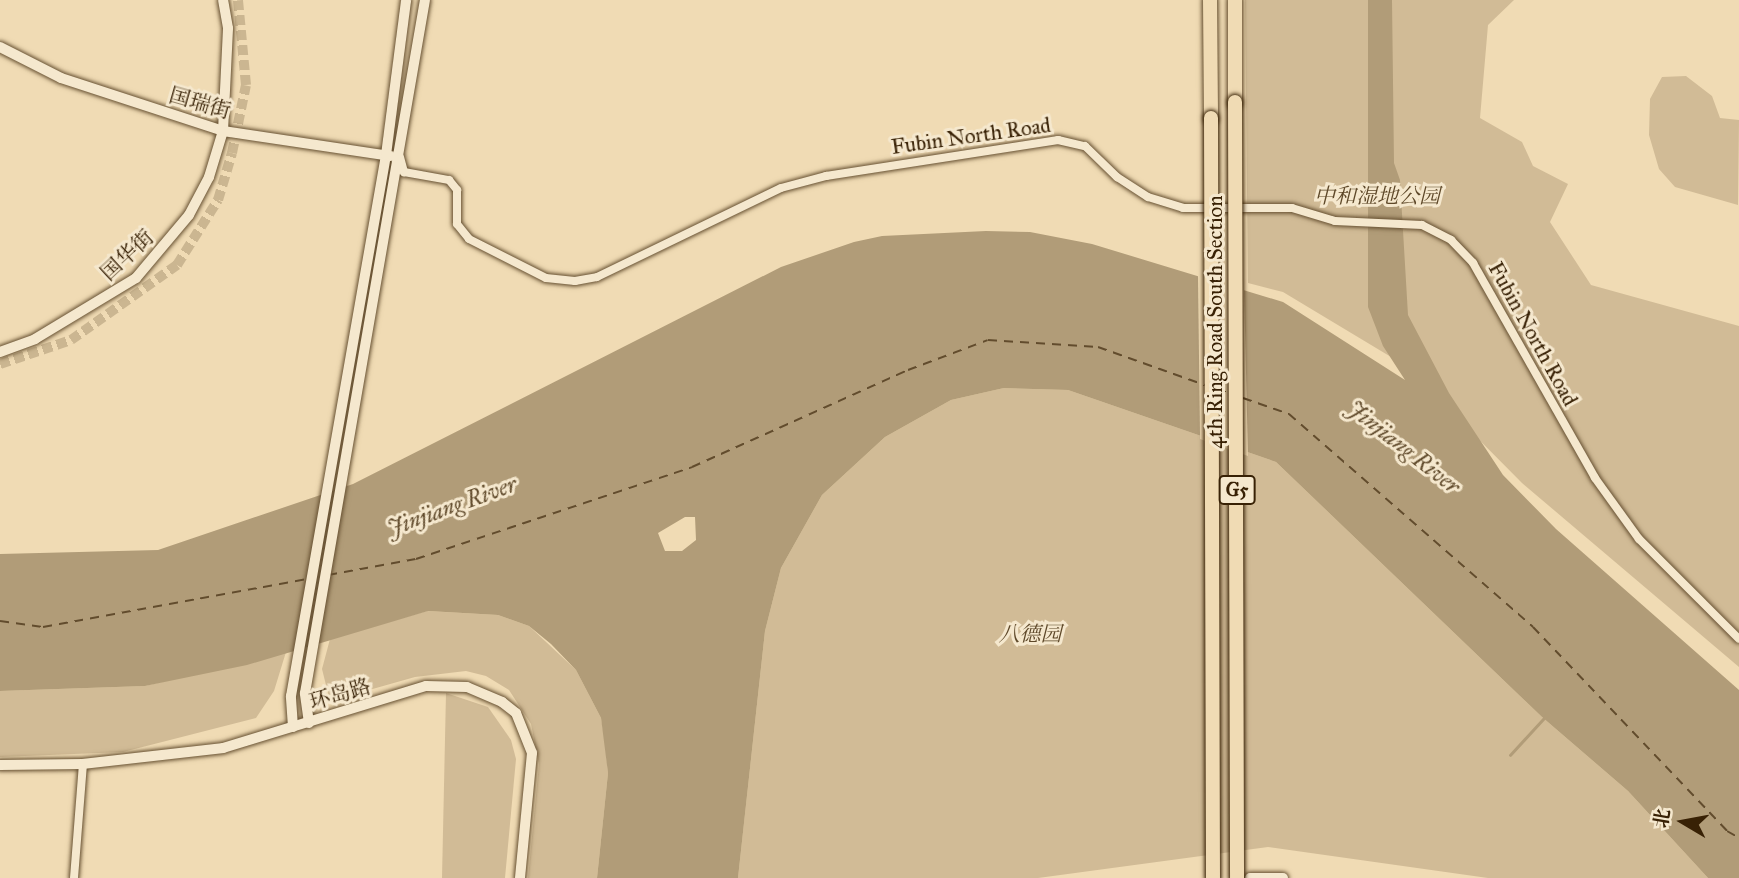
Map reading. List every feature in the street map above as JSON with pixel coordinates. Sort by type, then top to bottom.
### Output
[{"type":"highway","name":"4th Ring Road South Section","points":[[1210,0],[1213,878]]},
{"type":"highway","name":"4th Ring Road South Section","points":[[1235,0],[1237,878]]},
{"type":"main road","points":[[1250,878],[1283,878]]},
{"type":"street","name":"国华街","points":[[0,352],[35,339],[102,302],[144,270],[189,215],[209,177],[223,131],[228,28],[223,0]]},
{"type":"street","points":[[293,727],[295,678],[386,155],[406,0]]},
{"type":"street","points":[[309,723],[309,674],[425,0]]},
{"type":"street","name":"国瑞街","points":[[0,47],[61,78],[223,131],[400,157]]},
{"type":"street","name":"Fubin North Road","points":[[400,157],[404,172],[449,180],[457,190],[457,224],[469,239],[545,278],[575,281],[597,277],[781,188],[826,176],[1058,140],[1084,146],[1133,188],[1167,204],[1209,209],[1292,208],[1321,219],[1408,222],[1436,230],[1473,263],[1595,478],[1639,539],[1739,639]]},
{"type":"street","name":"环岛路","points":[[0,765],[83,764],[223,748],[426,687],[453,684],[502,702],[516,713],[532,753],[520,878]]},
{"type":"street","points":[[74,878],[83,764]]},
{"type":"green space","name":"中和湿地公园","points":[[1245,0],[1514,0],[1488,25],[1480,118],[1522,142],[1533,166],[1568,184],[1550,222],[1591,285],[1739,326],[1739,667],[1522,483],[1406,366],[1283,292],[1248,283]]},
{"type":"green space","points":[[1686,76],[1712,96],[1720,118],[1739,120],[1738,205],[1675,187],[1659,169],[1649,135],[1650,99],[1662,77]]},
{"type":"green space","name":"八德园","points":[[1004,388],[1068,390],[1276,462],[1542,717],[1628,791],[1708,878],[1488,878],[1268,847],[1038,878],[738,878],[765,631],[781,568],[822,495],[885,437],[951,400]]},
{"type":"green space","points":[[427,611],[498,615],[529,626],[576,670],[601,718],[605,742],[608,773],[597,878],[528,878],[539,764],[531,724],[509,690],[486,676],[466,671],[415,677],[330,701],[322,669],[330,639]]},
{"type":"green space","points":[[286,652],[274,691],[256,718],[123,752],[0,757],[0,691],[145,686]]},
{"type":"green space","points":[[446,693],[488,707],[511,740],[516,759],[505,878],[442,878]]},
{"type":"water","name":"Jinjiang River","points":[[1368,0],[1392,0],[1394,163],[1400,180],[1408,315],[1449,393],[1503,475],[1556,529],[1739,690],[1739,878],[1708,878],[1628,791],[1542,717],[1276,462],[1068,390],[1004,388],[951,400],[885,437],[822,495],[781,568],[765,631],[738,878],[597,878],[608,773],[601,718],[576,670],[551,644],[529,626],[498,615],[428,611],[247,665],[145,686],[0,691],[0,554],[158,550],[353,484],[781,267],[854,242],[882,236],[986,231],[1030,232],[1092,244],[1283,302],[1405,380],[1383,346],[1368,307]],"holes":[[[685,517],[695,517],[696,540],[682,551],[665,551],[658,533]]]},
{"type":"pier","points":[[1198,275],[1244,288],[1248,456],[1200,439]]},
{"type":"waterway","points":[[1510,755],[1546,716]]},
{"type":"ferry route","points":[[328,575],[416,559],[692,467],[908,370],[988,340],[1098,347],[1205,385]]},
{"type":"ferry route","points":[[1217,389],[1228,393]]},
{"type":"ferry route","points":[[1243,398],[1289,414],[1533,627],[1727,831],[1739,838]]},
{"type":"ferry route","points":[[0,621],[43,627],[306,579]]},
{"type":"tunnel","points":[[0,364],[71,340],[177,265],[218,200],[232,153],[246,85],[238,0]]}]
